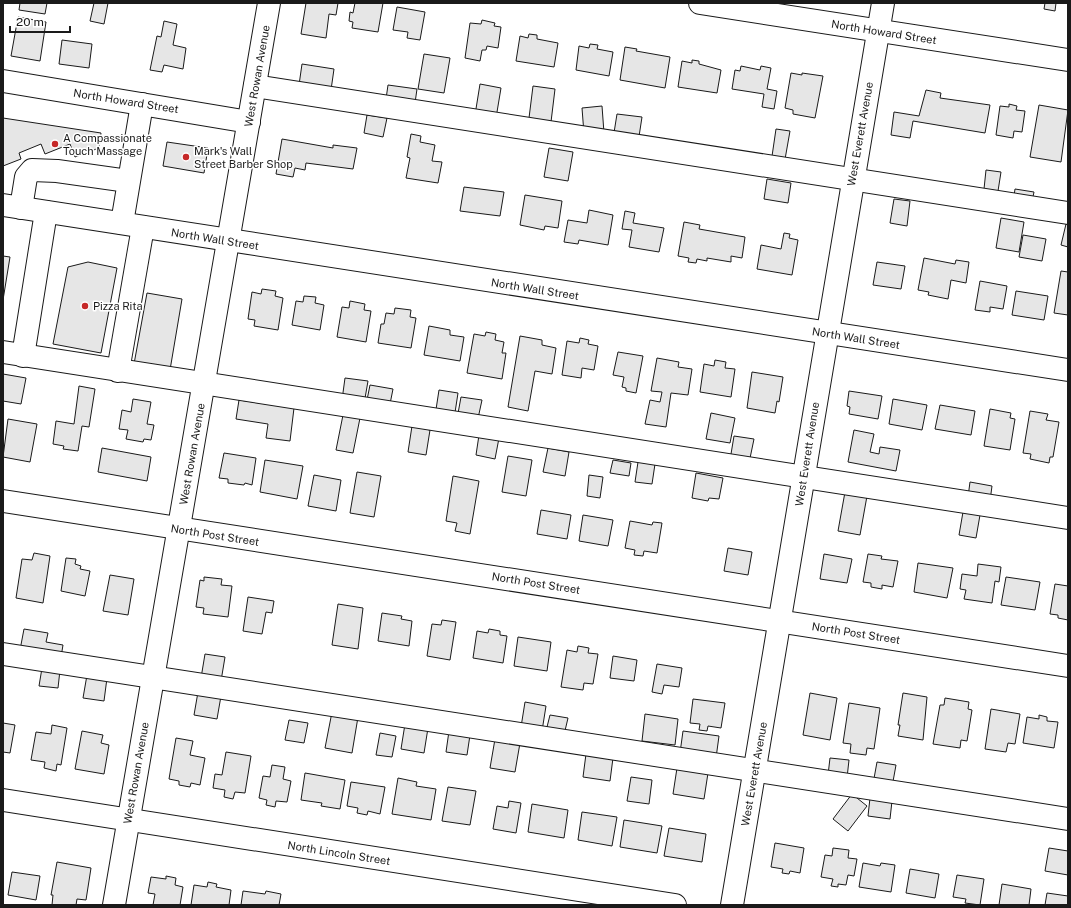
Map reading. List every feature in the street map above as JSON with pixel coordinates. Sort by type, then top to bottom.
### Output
[{"type":"street","name":"West Rowan Avenue","points":[[114,905],[269,3]]},
{"type":"street","name":"North Howard Street","points":[[700,3],[1068,60]]},
{"type":"street","name":"West Everett Avenue","points":[[732,905],[780,621],[826,333],[883,3]]},
{"type":"street","name":"North Howard Street","points":[[3,81],[249,122]]},
{"type":"street","points":[[255,86],[853,178],[1068,213]]},
{"type":"street","points":[[122,223],[142,104]]},
{"type":"street","points":[[12,206],[26,177],[32,170],[57,171],[128,182]]},
{"type":"street","name":"North Wall Street","points":[[12,206],[228,241],[1068,370]]},
{"type":"street","points":[[46,212],[13,354],[204,385],[1068,518]]},
{"type":"street","points":[[118,371],[143,227]]},
{"type":"street","name":"North Post Street","points":[[3,501],[1068,666]]},
{"type":"street","points":[[3,654],[1068,819]]},
{"type":"street","name":"North Lincoln Street","points":[[3,800],[675,905]]},
{"type":"building","points":[[20,3],[47,3],[45,14],[19,10]]},
{"type":"building","points":[[94,3],[108,3],[104,24],[90,21]]},
{"type":"building","points":[[306,3],[338,3],[336,15],[329,14],[326,38],[301,34]]},
{"type":"building","points":[[355,3],[383,3],[378,32],[352,28],[353,22],[349,21],[350,12],[353,13]]},
{"type":"building","points":[[1045,3],[1056,3],[1055,11],[1044,9]]},
{"type":"building","points":[[397,7],[425,12],[420,40],[407,38],[408,32],[393,30]]},
{"type":"building","points":[[18,17],[46,22],[40,61],[11,56]]},
{"type":"building","points":[[482,20],[495,23],[494,26],[501,27],[498,48],[487,46],[486,50],[482,50],[480,61],[465,58],[470,23],[481,24]]},
{"type":"building","points":[[164,21],[177,24],[173,45],[186,48],[183,69],[164,65],[162,72],[150,70],[157,36],[161,37]]},
{"type":"building","points":[[529,34],[537,35],[537,39],[558,43],[554,67],[516,61],[520,36],[528,38]]},
{"type":"building","points":[[62,40],[92,44],[89,68],[59,64]]},
{"type":"building","points":[[590,44],[598,45],[597,49],[613,52],[609,76],[576,70],[579,46],[589,48]]},
{"type":"building","points":[[625,47],[637,49],[636,51],[670,57],[665,88],[620,80]]},
{"type":"building","points":[[424,54],[450,58],[444,93],[418,89]]},
{"type":"building","points":[[692,60],[699,61],[699,64],[721,70],[717,93],[678,87],[682,61],[692,63]]},
{"type":"building","points":[[302,64],[334,69],[331,90],[299,85]]},
{"type":"building","points":[[741,66],[760,70],[761,66],[771,68],[767,89],[777,91],[774,109],[762,107],[764,94],[732,89],[735,70],[740,71]]},
{"type":"building","points":[[791,73],[823,76],[815,118],[793,114],[793,110],[785,108]]},
{"type":"building","points":[[480,84],[501,88],[496,118],[475,115]]},
{"type":"building","points":[[388,85],[417,89],[415,103],[386,99]]},
{"type":"building","points":[[533,86],[555,89],[551,122],[529,118]]},
{"type":"building","points":[[926,90],[941,93],[940,98],[990,105],[985,133],[913,121],[910,138],[891,135],[894,112],[919,116]]},
{"type":"building","points":[[1009,104],[1017,106],[1016,110],[1025,111],[1022,132],[1014,131],[1013,138],[996,135],[1000,106],[1009,107]]},
{"type":"building","points":[[1039,105],[1068,110],[1061,162],[1030,157]]},
{"type":"building","points":[[602,106],[604,133],[584,134],[582,108]]},
{"type":"building","points":[[617,114],[642,117],[638,143],[613,139]]},
{"type":"building","points":[[367,115],[387,118],[383,137],[364,133]]},
{"type":"building","points":[[3,118],[101,133],[99,148],[75,157],[70,144],[45,154],[41,144],[19,153],[21,159],[3,166]]},
{"type":"building","points":[[776,129],[790,131],[784,165],[771,163]]},
{"type":"building","points":[[411,134],[421,136],[420,142],[435,145],[432,161],[442,162],[438,183],[406,178],[410,158],[407,157]]},
{"type":"building","points":[[282,139],[333,148],[333,145],[357,148],[353,169],[306,163],[305,170],[295,168],[293,177],[276,174]]},
{"type":"building","name":"Mark's Wall Street Barber Shop","points":[[167,142],[208,148],[204,173],[163,166]]},
{"type":"building","points":[[549,148],[573,152],[568,181],[544,177]]},
{"type":"building","points":[[986,170],[1001,172],[998,191],[984,189]]},
{"type":"building","points":[[767,179],[791,183],[788,203],[764,199]]},
{"type":"building","points":[[464,187],[504,192],[500,216],[460,211]]},
{"type":"building","points":[[1015,189],[1034,192],[1031,206],[1013,203]]},
{"type":"building","points":[[525,195],[562,201],[558,228],[545,226],[544,230],[520,225]]},
{"type":"building","points":[[894,199],[910,201],[907,226],[890,223]]},
{"type":"building","points":[[589,210],[613,215],[608,245],[579,240],[578,244],[564,242],[568,220],[587,223]]},
{"type":"building","points":[[625,211],[635,213],[633,223],[664,228],[659,252],[629,247],[632,230],[622,229]]},
{"type":"building","points":[[1001,218],[1024,222],[1019,252],[996,248]]},
{"type":"building","points":[[684,222],[700,225],[699,229],[745,237],[742,258],[731,256],[731,262],[707,258],[707,261],[697,259],[696,263],[688,262],[689,258],[678,256]]},
{"type":"building","points":[[1066,224],[1068,224],[1068,247],[1061,245]]},
{"type":"building","points":[[784,233],[790,234],[789,238],[798,240],[792,275],[757,269],[761,245],[781,249]]},
{"type":"building","points":[[1023,235],[1046,239],[1042,261],[1019,257]]},
{"type":"building","points":[[3,256],[10,257],[3,300]]},
{"type":"building","points":[[924,258],[955,264],[956,260],[969,262],[966,283],[951,280],[948,299],[928,295],[929,292],[918,290]]},
{"type":"building","name":"Pizza Rita","points":[[88,262],[117,268],[101,353],[53,344],[68,267]]},
{"type":"building","points":[[877,262],[905,266],[901,289],[873,285]]},
{"type":"building","points":[[1061,271],[1068,272],[1068,315],[1054,313]]},
{"type":"building","points":[[980,281],[1007,286],[1003,309],[990,307],[990,312],[975,310]]},
{"type":"building","points":[[262,289],[276,291],[275,296],[283,298],[278,330],[254,326],[255,320],[248,319],[252,292],[261,294]]},
{"type":"building","points":[[1016,291],[1048,296],[1044,320],[1012,315]]},
{"type":"building","points":[[147,293],[182,299],[170,370],[134,364]]},
{"type":"building","points":[[304,296],[316,297],[315,303],[324,305],[320,330],[292,325],[296,301],[303,302]]},
{"type":"building","points":[[350,301],[365,304],[364,310],[371,311],[366,342],[337,337],[342,307],[349,308]]},
{"type":"building","points":[[395,308],[411,310],[410,317],[416,318],[411,348],[378,343],[381,324],[384,324],[386,313],[394,314]]},
{"type":"building","points":[[429,326],[450,330],[450,335],[464,337],[460,361],[424,355]]},
{"type":"building","points":[[486,332],[496,334],[495,340],[504,342],[502,353],[506,353],[502,379],[467,373],[474,334],[485,336]]},
{"type":"building","points":[[520,336],[542,340],[542,345],[556,348],[552,374],[535,371],[528,411],[508,407]]},
{"type":"building","points":[[580,338],[589,340],[588,344],[598,346],[594,370],[582,368],[581,378],[562,375],[567,341],[579,343]]},
{"type":"building","points":[[618,352],[643,356],[636,393],[626,391],[626,388],[622,387],[624,377],[613,375]]},
{"type":"building","points":[[657,358],[679,362],[678,367],[692,369],[688,395],[671,393],[666,427],[645,424],[650,400],[660,402],[662,392],[651,391]]},
{"type":"building","points":[[715,360],[726,362],[725,368],[735,369],[731,397],[700,392],[704,364],[714,366]]},
{"type":"building","points":[[752,372],[783,377],[779,402],[777,401],[775,413],[747,408]]},
{"type":"building","points":[[3,374],[26,378],[21,404],[3,401]]},
{"type":"building","points":[[345,378],[368,381],[364,404],[342,400]]},
{"type":"building","points":[[370,385],[393,389],[389,409],[366,405]]},
{"type":"building","points":[[79,386],[95,389],[89,427],[82,426],[78,451],[63,449],[64,446],[53,444],[56,421],[74,424]]},
{"type":"building","points":[[439,390],[458,393],[454,419],[435,416]]},
{"type":"building","points":[[849,391],[882,396],[878,419],[849,414],[850,407],[847,406]]},
{"type":"building","points":[[461,397],[482,400],[477,423],[457,419]]},
{"type":"building","points":[[133,399],[151,402],[147,424],[154,425],[151,440],[144,439],[143,442],[126,439],[128,430],[119,429],[122,410],[131,412]]},
{"type":"building","points":[[893,399],[927,405],[922,430],[889,424]]},
{"type":"building","points":[[239,400],[294,408],[290,441],[266,438],[268,424],[236,419]]},
{"type":"building","points":[[940,405],[975,411],[971,435],[935,429]]},
{"type":"building","points":[[990,409],[1011,413],[1010,418],[1015,419],[1010,450],[984,446]]},
{"type":"building","points":[[1030,411],[1048,414],[1046,420],[1059,422],[1053,457],[1050,457],[1049,463],[1030,459],[1031,454],[1023,453]]},
{"type":"building","points":[[711,413],[735,418],[730,443],[706,439]]},
{"type":"building","points":[[343,415],[360,418],[353,453],[336,450]]},
{"type":"building","points":[[8,419],[37,424],[30,462],[3,457]]},
{"type":"building","points":[[412,426],[430,430],[426,455],[408,452]]},
{"type":"building","points":[[854,430],[874,434],[870,452],[879,454],[880,447],[900,450],[896,471],[848,462]]},
{"type":"building","points":[[479,435],[499,438],[495,459],[476,455]]},
{"type":"building","points":[[734,436],[754,439],[749,463],[730,460]]},
{"type":"building","points":[[102,448],[151,457],[147,481],[98,472]]},
{"type":"building","points":[[548,448],[569,452],[565,476],[543,472]]},
{"type":"building","points":[[224,453],[256,458],[252,485],[245,483],[244,485],[228,483],[228,479],[219,478]]},
{"type":"building","points":[[508,456],[532,460],[526,496],[502,492]]},
{"type":"building","points":[[265,460],[303,466],[297,499],[260,492]]},
{"type":"building","points":[[613,460],[631,463],[629,476],[610,473]]},
{"type":"building","points":[[638,462],[655,464],[652,484],[635,482]]},
{"type":"building","points":[[357,472],[381,476],[374,517],[350,513]]},
{"type":"building","points":[[696,473],[723,478],[719,499],[709,498],[708,501],[692,498]]},
{"type":"building","points":[[314,475],[341,480],[336,511],[308,506]]},
{"type":"building","points":[[589,475],[603,477],[600,498],[587,496]]},
{"type":"building","points":[[453,476],[479,481],[470,534],[455,531],[457,523],[446,521]]},
{"type":"building","points":[[970,482],[992,486],[990,501],[968,497]]},
{"type":"building","points":[[845,492],[867,496],[860,535],[838,531]]},
{"type":"building","points":[[541,510],[571,515],[567,539],[537,534]]},
{"type":"building","points":[[963,512],[980,515],[976,538],[959,535]]},
{"type":"building","points":[[583,515],[613,520],[608,546],[579,541]]},
{"type":"building","points":[[630,521],[652,525],[653,522],[662,523],[657,553],[644,551],[643,556],[634,555],[635,550],[625,548]]},
{"type":"building","points":[[728,548],[752,552],[748,575],[724,571]]},
{"type":"building","points":[[34,553],[50,556],[43,603],[16,598],[22,559],[32,560]]},
{"type":"building","points":[[824,554],[852,559],[847,583],[820,579]]},
{"type":"building","points":[[868,554],[882,556],[881,559],[898,561],[893,587],[882,585],[882,589],[871,587],[871,583],[863,582]]},
{"type":"building","points":[[66,558],[76,559],[75,564],[81,566],[80,569],[90,571],[85,596],[61,591]]},
{"type":"building","points":[[918,563],[953,568],[947,598],[914,592]]},
{"type":"building","points":[[978,564],[1001,567],[999,582],[995,581],[992,603],[964,599],[966,590],[960,589],[962,574],[977,576]]},
{"type":"building","points":[[110,575],[134,579],[128,615],[103,611]]},
{"type":"building","points":[[204,577],[222,579],[221,585],[232,586],[228,617],[203,614],[204,608],[196,607],[200,580],[204,581]]},
{"type":"building","points":[[1006,577],[1040,582],[1035,610],[1001,605]]},
{"type":"building","points":[[1055,584],[1068,586],[1068,620],[1058,618],[1058,615],[1050,614]]},
{"type":"building","points":[[248,597],[274,601],[272,613],[266,612],[262,634],[243,631]]},
{"type":"building","points":[[338,604],[363,608],[358,649],[332,645]]},
{"type":"building","points":[[382,613],[402,616],[401,619],[412,621],[409,646],[378,641]]},
{"type":"building","points":[[442,620],[456,622],[450,660],[427,656],[432,624],[441,625]]},
{"type":"building","points":[[24,629],[48,633],[46,642],[63,645],[61,657],[20,650]]},
{"type":"building","points":[[489,629],[500,631],[500,635],[507,636],[503,663],[473,658],[477,631],[488,633]]},
{"type":"building","points":[[518,637],[551,642],[547,671],[514,666]]},
{"type":"building","points":[[578,646],[589,648],[588,653],[598,654],[593,684],[584,683],[583,690],[561,687],[567,650],[577,652]]},
{"type":"building","points":[[205,654],[225,657],[221,681],[201,678]]},
{"type":"building","points":[[613,656],[637,660],[634,681],[610,678]]},
{"type":"building","points":[[657,664],[682,668],[679,687],[664,685],[662,694],[652,692]]},
{"type":"building","points":[[42,668],[60,670],[58,688],[39,686]]},
{"type":"building","points":[[87,675],[107,678],[104,701],[83,698]]},
{"type":"building","points":[[198,692],[221,696],[217,719],[194,715]]},
{"type":"building","points":[[810,693],[837,698],[830,740],[803,735]]},
{"type":"building","points":[[903,693],[927,697],[923,740],[898,736],[900,725],[898,725]]},
{"type":"building","points":[[945,698],[969,702],[968,709],[972,710],[967,741],[961,740],[960,748],[933,744],[940,705],[944,705]]},
{"type":"building","points":[[693,699],[725,703],[721,728],[708,726],[707,731],[699,730],[700,724],[690,723]]},
{"type":"building","points":[[525,702],[546,706],[542,731],[521,727]]},
{"type":"building","points":[[849,703],[880,708],[874,749],[867,748],[866,755],[850,753],[851,744],[843,743]]},
{"type":"building","points":[[991,709],[1020,714],[1015,744],[1008,743],[1006,752],[985,749]]},
{"type":"building","points":[[332,712],[358,717],[352,753],[325,748]]},
{"type":"building","points":[[645,714],[678,719],[675,745],[642,741]]},
{"type":"building","points":[[550,715],[568,718],[564,735],[546,731]]},
{"type":"building","points":[[1039,715],[1047,717],[1047,721],[1058,722],[1054,748],[1023,743],[1027,717],[1039,719]]},
{"type":"building","points":[[289,720],[308,723],[304,743],[285,740]]},
{"type":"building","points":[[3,723],[15,725],[10,753],[3,752]]},
{"type":"building","points":[[405,724],[428,728],[424,753],[401,749]]},
{"type":"building","points":[[52,725],[67,728],[61,765],[57,764],[56,771],[44,768],[45,762],[31,760],[36,732],[51,734]]},
{"type":"building","points":[[82,731],[103,735],[101,743],[109,745],[104,774],[75,769]]},
{"type":"building","points":[[449,731],[470,735],[467,755],[446,752]]},
{"type":"building","points":[[683,731],[719,736],[716,758],[680,753]]},
{"type":"building","points":[[380,733],[396,736],[392,757],[376,755]]},
{"type":"building","points":[[176,738],[193,741],[190,755],[205,758],[200,785],[191,783],[190,787],[179,785],[179,781],[169,779]]},
{"type":"building","points":[[495,739],[520,743],[515,772],[490,768]]},
{"type":"building","points":[[226,752],[251,756],[245,793],[235,792],[233,799],[224,797],[225,790],[213,788],[215,774],[222,775]]},
{"type":"building","points":[[586,754],[613,758],[610,781],[583,777]]},
{"type":"building","points":[[830,758],[849,760],[847,778],[828,775]]},
{"type":"building","points":[[877,762],[896,765],[892,787],[873,784]]},
{"type":"building","points":[[272,765],[285,767],[283,779],[291,781],[287,802],[276,801],[275,807],[266,805],[267,800],[259,798],[263,776],[270,777]]},
{"type":"building","points":[[677,768],[708,773],[704,799],[673,794]]},
{"type":"building","points":[[305,773],[345,780],[340,809],[321,806],[322,803],[301,800]]},
{"type":"building","points":[[631,777],[652,780],[649,804],[627,801]]},
{"type":"building","points":[[398,778],[417,782],[416,786],[436,789],[431,820],[392,814]]},
{"type":"building","points":[[351,782],[385,787],[380,814],[368,811],[367,815],[357,813],[358,808],[347,806]]},
{"type":"building","points":[[448,787],[476,791],[470,825],[442,821]]},
{"type":"building","points":[[852,794],[867,806],[848,831],[833,819]]},
{"type":"building","points":[[870,798],[892,801],[890,819],[868,816]]},
{"type":"building","points":[[509,801],[521,803],[516,833],[493,829],[497,806],[508,808]]},
{"type":"building","points":[[532,804],[568,810],[564,838],[528,832]]},
{"type":"building","points":[[582,812],[617,817],[612,846],[578,840]]},
{"type":"building","points":[[624,820],[662,826],[657,853],[620,847]]},
{"type":"building","points":[[669,828],[706,834],[702,862],[664,856]]},
{"type":"building","points":[[775,843],[804,848],[800,873],[790,871],[789,874],[782,873],[783,869],[771,867]]},
{"type":"building","points":[[833,848],[849,850],[848,858],[857,859],[854,876],[848,875],[846,885],[838,884],[838,887],[831,886],[833,879],[821,877],[825,855],[832,856]]},
{"type":"building","points":[[1049,848],[1068,851],[1068,875],[1045,871]]},
{"type":"building","points":[[57,862],[91,868],[86,900],[77,899],[76,905],[52,905],[53,895],[51,895]]},
{"type":"building","points":[[863,863],[880,866],[881,863],[895,865],[891,892],[859,887]]},
{"type":"building","points":[[910,869],[939,874],[935,898],[906,893]]},
{"type":"building","points":[[12,872],[40,876],[36,900],[8,895]]},
{"type":"building","points":[[957,875],[984,879],[980,905],[965,903],[966,899],[953,897]]},
{"type":"building","points":[[166,876],[176,878],[175,885],[183,887],[180,905],[153,905],[155,894],[148,893],[151,877],[166,879]]},
{"type":"building","points":[[208,882],[217,884],[216,887],[231,890],[229,905],[191,905],[194,885],[207,887]]},
{"type":"building","points":[[1002,884],[1031,889],[1029,905],[999,905]]},
{"type":"building","points":[[243,891],[265,894],[266,891],[281,894],[279,905],[241,905]]},
{"type":"building","points":[[1047,893],[1068,896],[1068,905],[1045,905]]},
{"type":"place","name":"A Compassionate Touch Massage","points":[[55,144]]},
{"type":"place","name":"Mark's Wall Street Barber Shop","points":[[186,157]]},
{"type":"place","name":"Pizza Rita","points":[[85,306]]}]
